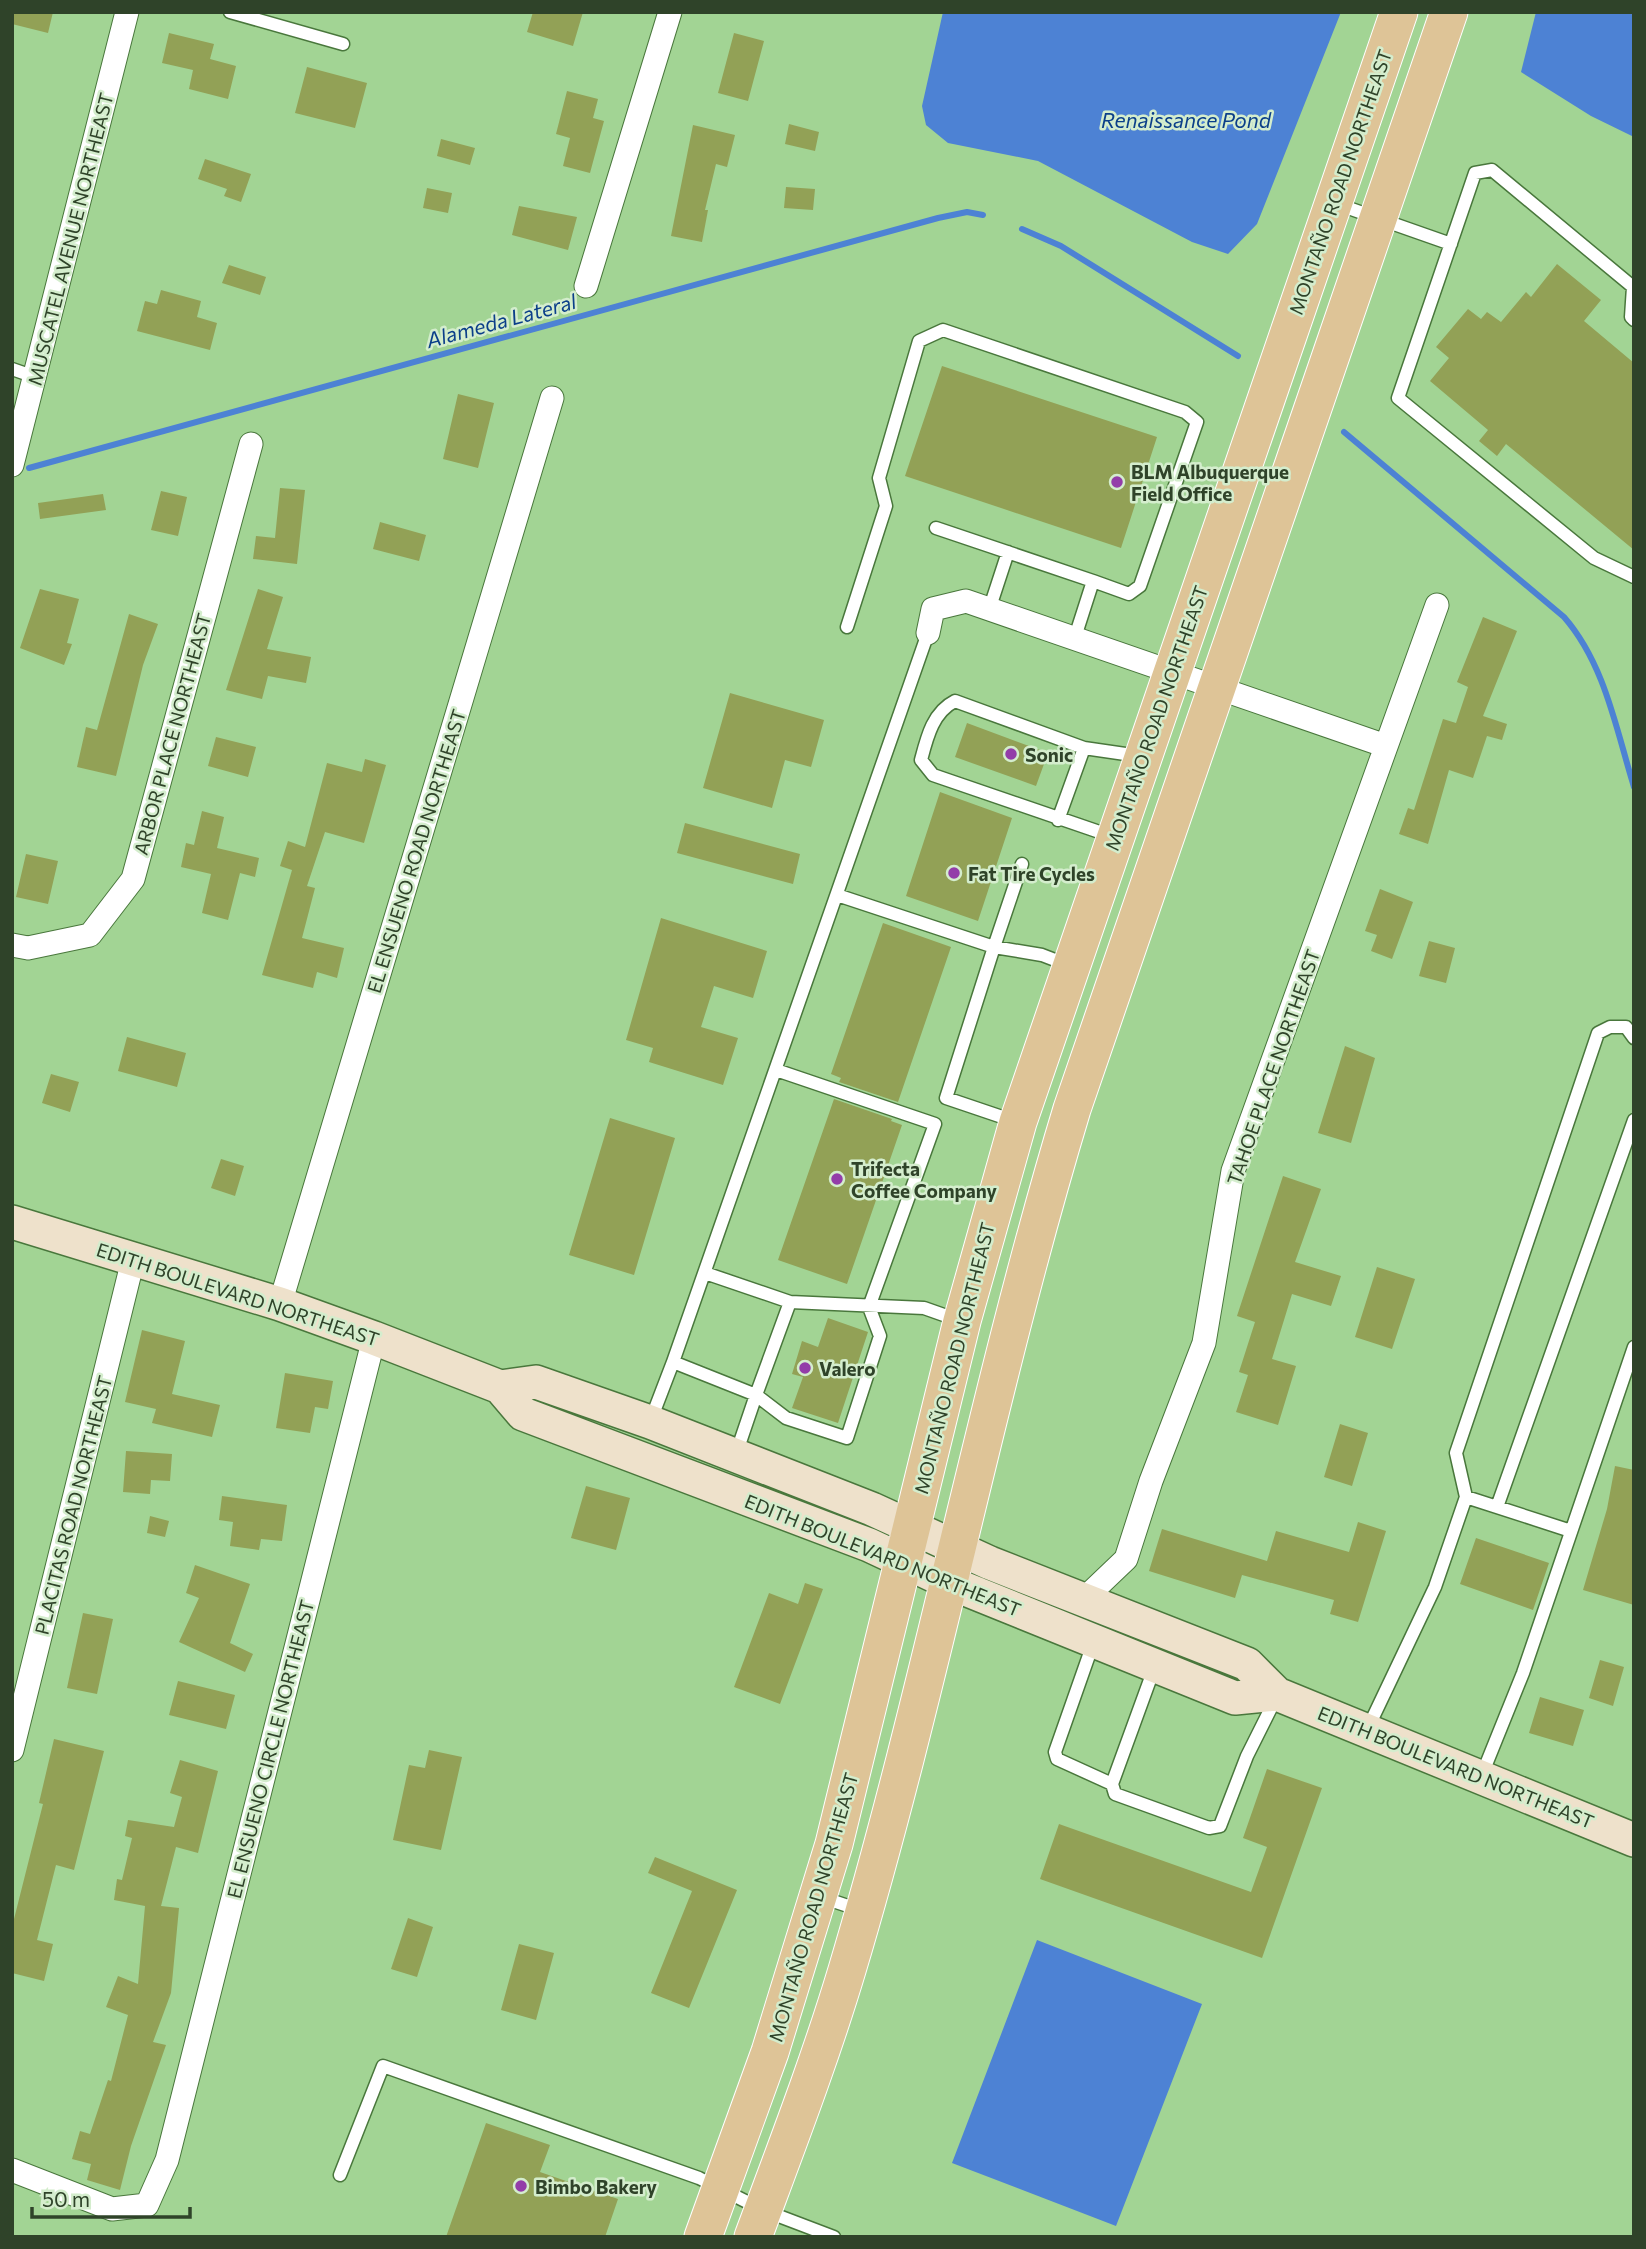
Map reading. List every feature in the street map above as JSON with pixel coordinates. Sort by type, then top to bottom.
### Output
[{"type":"main road","name":"MONTAÑO ROAD NORTHEAST","points":[[703,2237],[770,2052],[819,1896],[962,1321],[1018,1122],[1399,12]]},
{"type":"main road","points":[[758,2224],[819,2059],[864,1911],[1037,1223],[1072,1109],[1449,12]]},
{"type":"street","name":"MUSCATEL AVENUE NORTHEAST","points":[[12,466],[127,12]]},
{"type":"street","points":[[586,286],[670,12]]},
{"type":"street","name":"EL ENSUENO ROAD NORTHEAST","points":[[281,1304],[552,398]]},
{"type":"street","name":"ARBOR PLACE NORTHEAST","points":[[12,945],[28,948],[90,935],[133,879],[251,444]]},
{"type":"street","points":[[928,633],[933,609],[966,601],[1076,636],[1386,746]]},
{"type":"street","name":"TAHOE PLACE NORTHEAST","points":[[1083,1600],[1126,1559],[1151,1481],[1204,1343],[1233,1171],[1437,605]]},
{"type":"street","name":"EDITH BOULEVARD NORTHEAST","points":[[12,1222],[281,1304],[500,1387],[523,1414],[869,1545],[908,1546]]},
{"type":"street","name":"PLACITAS ROAD NORTHEAST","points":[[12,1750],[133,1260]]},
{"type":"street","name":"EL ENSUENO CIRCLE NORTHEAST","points":[[12,2170],[112,2209],[147,2205],[167,2160],[374,1338]]},
{"type":"street","name":"EDITH BOULEVARD NORTHEAST","points":[[500,1387],[536,1382],[736,1454],[872,1509],[908,1546],[1094,1639],[1235,1698],[1278,1694]]},
{"type":"street","name":"EDITH BOULEVARD NORTHEAST","points":[[952,1566],[1083,1600],[1247,1664],[1278,1694],[1634,1840]]},
{"type":"lane","points":[[230,12],[344,44]]},
{"type":"lane","points":[[1634,320],[1630,317],[1633,286],[1492,170],[1475,173],[1398,398],[1594,558],[1634,578]]},
{"type":"lane","points":[[1333,203],[1451,244]]},
{"type":"lane","points":[[847,627],[886,506],[879,478],[919,341],[943,330],[1185,412],[1197,422],[1140,586],[1129,594],[936,528]]},
{"type":"lane","points":[[12,369],[35,377]]},
{"type":"lane","points":[[990,607],[1009,552]]},
{"type":"lane","points":[[1076,636],[1093,581]]},
{"type":"lane","points":[[650,1422],[705,1273],[928,633]]},
{"type":"lane","points":[[1115,837],[1058,820],[933,775],[921,760],[928,734],[943,708],[956,701],[1084,748],[1117,755],[1143,756]]},
{"type":"lane","points":[[1058,820],[1084,748]]},
{"type":"lane","points":[[1018,1122],[946,1098],[1022,864]]},
{"type":"lane","points":[[836,895],[994,947],[1042,955],[1070,966]]},
{"type":"lane","points":[[1366,1730],[1435,1587],[1466,1497],[1456,1453],[1598,1033],[1610,1027],[1626,1027],[1634,1038]]},
{"type":"lane","points":[[673,1362],[756,1395],[786,1419],[847,1438],[880,1336],[869,1307],[935,1124],[776,1070]]},
{"type":"lane","points":[[1497,1507],[1634,1120]]},
{"type":"lane","points":[[705,1273],[790,1302],[924,1308],[962,1321]]},
{"type":"lane","points":[[736,1454],[790,1302]]},
{"type":"lane","points":[[1481,1777],[1522,1673],[1634,1347]]},
{"type":"lane","points":[[1466,1497],[1571,1531]]},
{"type":"lane","points":[[1094,1639],[1055,1752],[1057,1759],[1112,1784]]},
{"type":"lane","points":[[1155,1665],[1112,1784],[1115,1794],[1209,1828],[1220,1826],[1247,1756],[1278,1694]]},
{"type":"lane","points":[[819,1896],[864,1911]]},
{"type":"lane","points":[[340,2175],[383,2066],[722,2188],[758,2224],[834,2237]]},
{"type":"water","name":"Renaissance Pond","points":[[943,12],[1341,12],[1257,224],[1228,254],[1192,242],[1038,161],[948,143],[926,125],[922,106]]},
{"type":"water","points":[[1536,12],[1634,12],[1634,137],[1591,116],[1521,72]]},
{"type":"water","points":[[1037,1940],[1202,2004],[1116,2226],[952,2163]]},
{"type":"building","points":[[12,12],[53,12],[48,33],[12,24]]},
{"type":"building","points":[[533,12],[583,12],[573,46],[527,32]]},
{"type":"building","points":[[169,33],[214,44],[210,59],[236,66],[228,99],[189,89],[193,70],[162,63]]},
{"type":"building","points":[[734,33],[764,41],[748,101],[718,93]]},
{"type":"building","points":[[307,67],[367,83],[355,128],[295,113]]},
{"type":"building","points":[[567,91],[598,99],[593,118],[604,121],[590,173],[563,166],[570,138],[556,134]]},
{"type":"building","points":[[789,124],[819,132],[815,151],[785,144]]},
{"type":"building","points":[[693,125],[735,135],[727,167],[716,164],[705,210],[708,210],[702,242],[671,236]]},
{"type":"building","points":[[441,139],[475,148],[470,165],[437,156]]},
{"type":"building","points":[[205,159],[251,174],[241,202],[224,196],[227,189],[198,179]]},
{"type":"building","points":[[786,187],[815,189],[813,210],[784,208]]},
{"type":"building","points":[[427,188],[452,193],[448,213],[423,208]]},
{"type":"building","points":[[519,206],[577,217],[568,250],[512,235]]},
{"type":"building","points":[[1557,264],[1601,300],[1584,321],[1634,363],[1634,550],[1506,444],[1497,456],[1479,441],[1488,430],[1430,381],[1449,358],[1436,347],[1468,309],[1481,319],[1487,312],[1501,322],[1526,292],[1531,297]]},
{"type":"building","points":[[229,265],[266,277],[260,295],[222,283]]},
{"type":"building","points":[[161,290],[201,301],[197,317],[217,323],[210,350],[137,331],[145,301],[157,304]]},
{"type":"building","points":[[942,366],[1157,437],[1121,548],[905,476]]},
{"type":"building","points":[[458,394],[494,403],[478,468],[443,459]]},
{"type":"building","points":[[280,488],[305,490],[297,564],[253,559],[256,536],[275,538]]},
{"type":"building","points":[[161,491],[187,497],[178,536],[151,530]]},
{"type":"building","points":[[103,494],[106,510],[40,519],[38,503]]},
{"type":"building","points":[[380,522],[426,535],[419,561],[373,549]]},
{"type":"building","points":[[40,589],[79,599],[67,643],[72,644],[64,665],[20,648]]},
{"type":"building","points":[[258,589],[283,597],[267,649],[311,657],[306,683],[268,676],[262,699],[226,690]]},
{"type":"building","points":[[129,614],[158,624],[143,665],[116,776],[77,767],[86,727],[97,730]]},
{"type":"building","points":[[1483,617],[1517,631],[1483,716],[1507,724],[1502,740],[1487,736],[1473,778],[1449,770],[1428,844],[1399,834],[1408,808],[1414,810],[1443,719],[1456,723],[1468,687],[1457,682]]},
{"type":"building","points":[[730,693],[824,720],[811,767],[785,760],[772,808],[703,788]]},
{"type":"building","points":[[967,723],[1048,753],[1036,786],[955,757]]},
{"type":"building","points":[[216,737],[256,747],[248,777],[208,766]]},
{"type":"building","points":[[365,759],[386,765],[364,843],[325,832],[307,886],[315,888],[302,938],[344,948],[337,978],[317,972],[313,988],[262,975],[292,870],[280,866],[288,841],[305,847],[327,763],[362,772]]},
{"type":"building","name":"Fat Tire Cycles","points":[[940,792],[1012,818],[978,921],[906,896]]},
{"type":"building","points":[[202,811],[224,817],[217,848],[259,858],[255,877],[240,873],[228,920],[202,913],[211,874],[181,867],[186,843],[194,845]]},
{"type":"building","points":[[685,823],[800,854],[793,884],[677,853]]},
{"type":"building","points":[[26,854],[58,861],[48,904],[16,897]]},
{"type":"building","points":[[1380,889],[1413,902],[1392,959],[1371,951],[1377,935],[1365,931]]},
{"type":"building","points":[[661,918],[767,951],[753,998],[714,986],[701,1027],[738,1038],[723,1085],[649,1062],[653,1048],[626,1040]]},
{"type":"building","points":[[883,923],[951,947],[898,1102],[839,1082],[841,1078],[831,1074]]},
{"type":"building","points":[[1429,941],[1455,948],[1446,983],[1419,976]]},
{"type":"building","points":[[127,1037],[186,1053],[177,1087],[118,1071]]},
{"type":"building","points":[[1345,1046],[1375,1058],[1351,1143],[1318,1133]]},
{"type":"building","points":[[51,1074],[79,1082],[70,1112],[42,1103]]},
{"type":"building","points":[[834,1099],[902,1125],[847,1284],[778,1260]]},
{"type":"building","points":[[610,1118],[675,1138],[634,1275],[569,1255]]},
{"type":"building","points":[[221,1159],[244,1166],[235,1196],[211,1188]]},
{"type":"building","points":[[1283,1176],[1321,1189],[1295,1262],[1341,1276],[1331,1306],[1292,1294],[1272,1359],[1296,1366],[1278,1425],[1236,1412],[1248,1375],[1239,1372],[1255,1322],[1237,1316]]},
{"type":"building","points":[[1377,1267],[1415,1279],[1392,1349],[1355,1337]]},
{"type":"building","points":[[828,1318],[868,1332],[838,1423],[792,1408],[803,1377],[792,1374],[802,1341],[818,1347]]},
{"type":"building","points":[[142,1330],[185,1341],[172,1394],[220,1405],[212,1437],[152,1423],[156,1409],[125,1402]]},
{"type":"building","points":[[285,1373],[333,1381],[328,1409],[315,1407],[310,1433],[276,1428]]},
{"type":"building","points":[[1340,1424],[1368,1433],[1352,1486],[1324,1477]]},
{"type":"building","points":[[126,1451],[172,1454],[170,1481],[151,1480],[150,1494],[123,1492]]},
{"type":"building","points":[[1615,1466],[1634,1470],[1634,1605],[1583,1590],[1607,1509]]},
{"type":"building","points":[[586,1486],[630,1498],[616,1550],[571,1538]]},
{"type":"building","points":[[222,1496],[287,1505],[282,1541],[261,1539],[259,1550],[230,1546],[233,1522],[219,1520]]},
{"type":"building","points":[[150,1516],[169,1521],[165,1537],[147,1533]]},
{"type":"building","points":[[1358,1522],[1386,1531],[1358,1622],[1330,1614],[1334,1600],[1242,1575],[1235,1598],[1149,1571],[1162,1529],[1267,1561],[1276,1531],[1349,1552]]},
{"type":"building","points":[[1476,1538],[1549,1563],[1533,1610],[1460,1584]]},
{"type":"building","points":[[195,1565],[250,1584],[230,1643],[253,1654],[245,1672],[179,1642],[199,1598],[186,1593]]},
{"type":"building","points":[[805,1583],[823,1589],[780,1704],[734,1687],[769,1593],[798,1604]]},
{"type":"building","points":[[83,1613],[113,1619],[97,1694],[67,1688]]},
{"type":"building","points":[[1600,1660],[1624,1667],[1613,1706],[1589,1698]]},
{"type":"building","points":[[178,1681],[235,1695],[226,1729],[169,1715]]},
{"type":"building","points":[[1540,1697],[1584,1710],[1573,1746],[1529,1733]]},
{"type":"building","points":[[54,1739],[104,1751],[74,1870],[56,1865],[37,1940],[53,1944],[44,1981],[12,1973],[12,1927],[43,1804],[39,1803]]},
{"type":"building","points":[[429,1750],[462,1757],[441,1850],[393,1840],[409,1765],[425,1768]]},
{"type":"building","points":[[180,1760],[218,1771],[198,1853],[176,1847],[161,1906],[179,1908],[171,1993],[153,2042],[166,2045],[131,2146],[120,2190],[87,2180],[91,2164],[72,2159],[80,2131],[90,2134],[108,2080],[111,2081],[128,2015],[106,2007],[118,1976],[138,1984],[145,1906],[114,1900],[117,1879],[122,1880],[132,1838],[125,1836],[128,1820],[174,1827],[182,1797],[170,1793]]},
{"type":"building","points":[[1267,1769],[1322,1788],[1262,1958],[1040,1879],[1059,1824],[1251,1892],[1267,1847],[1243,1838]]},
{"type":"building","points":[[655,1857],[737,1890],[689,2008],[651,1993],[692,1891],[648,1873]]},
{"type":"building","points":[[408,1918],[433,1927],[417,1977],[391,1969]]},
{"type":"building","points":[[519,1944],[554,1953],[536,2020],[501,2010]]},
{"type":"building","name":"Bimbo Bakery","points":[[486,2123],[550,2145],[540,2172],[618,2199],[605,2237],[446,2237]]},
{"type":"waterway","name":"Alameda Lateral","points":[[29,468],[938,218],[967,212],[983,215]]},
{"type":"waterway","points":[[1022,229],[1061,246],[1238,356]]},
{"type":"waterway","points":[[1344,432],[1564,617],[1590,655],[1599,676],[1634,787]]},
{"type":"place","name":"BLM Albuquerque Field Office","points":[[1117,482]]},
{"type":"place","name":"Sonic","points":[[1011,754]]},
{"type":"place","name":"Fat Tire Cycles","points":[[954,873]]},
{"type":"place","name":"Trifecta Coffee Company","points":[[837,1179]]},
{"type":"place","name":"Valero","points":[[805,1368]]},
{"type":"place","name":"Bimbo Bakery","points":[[521,2186]]}]
